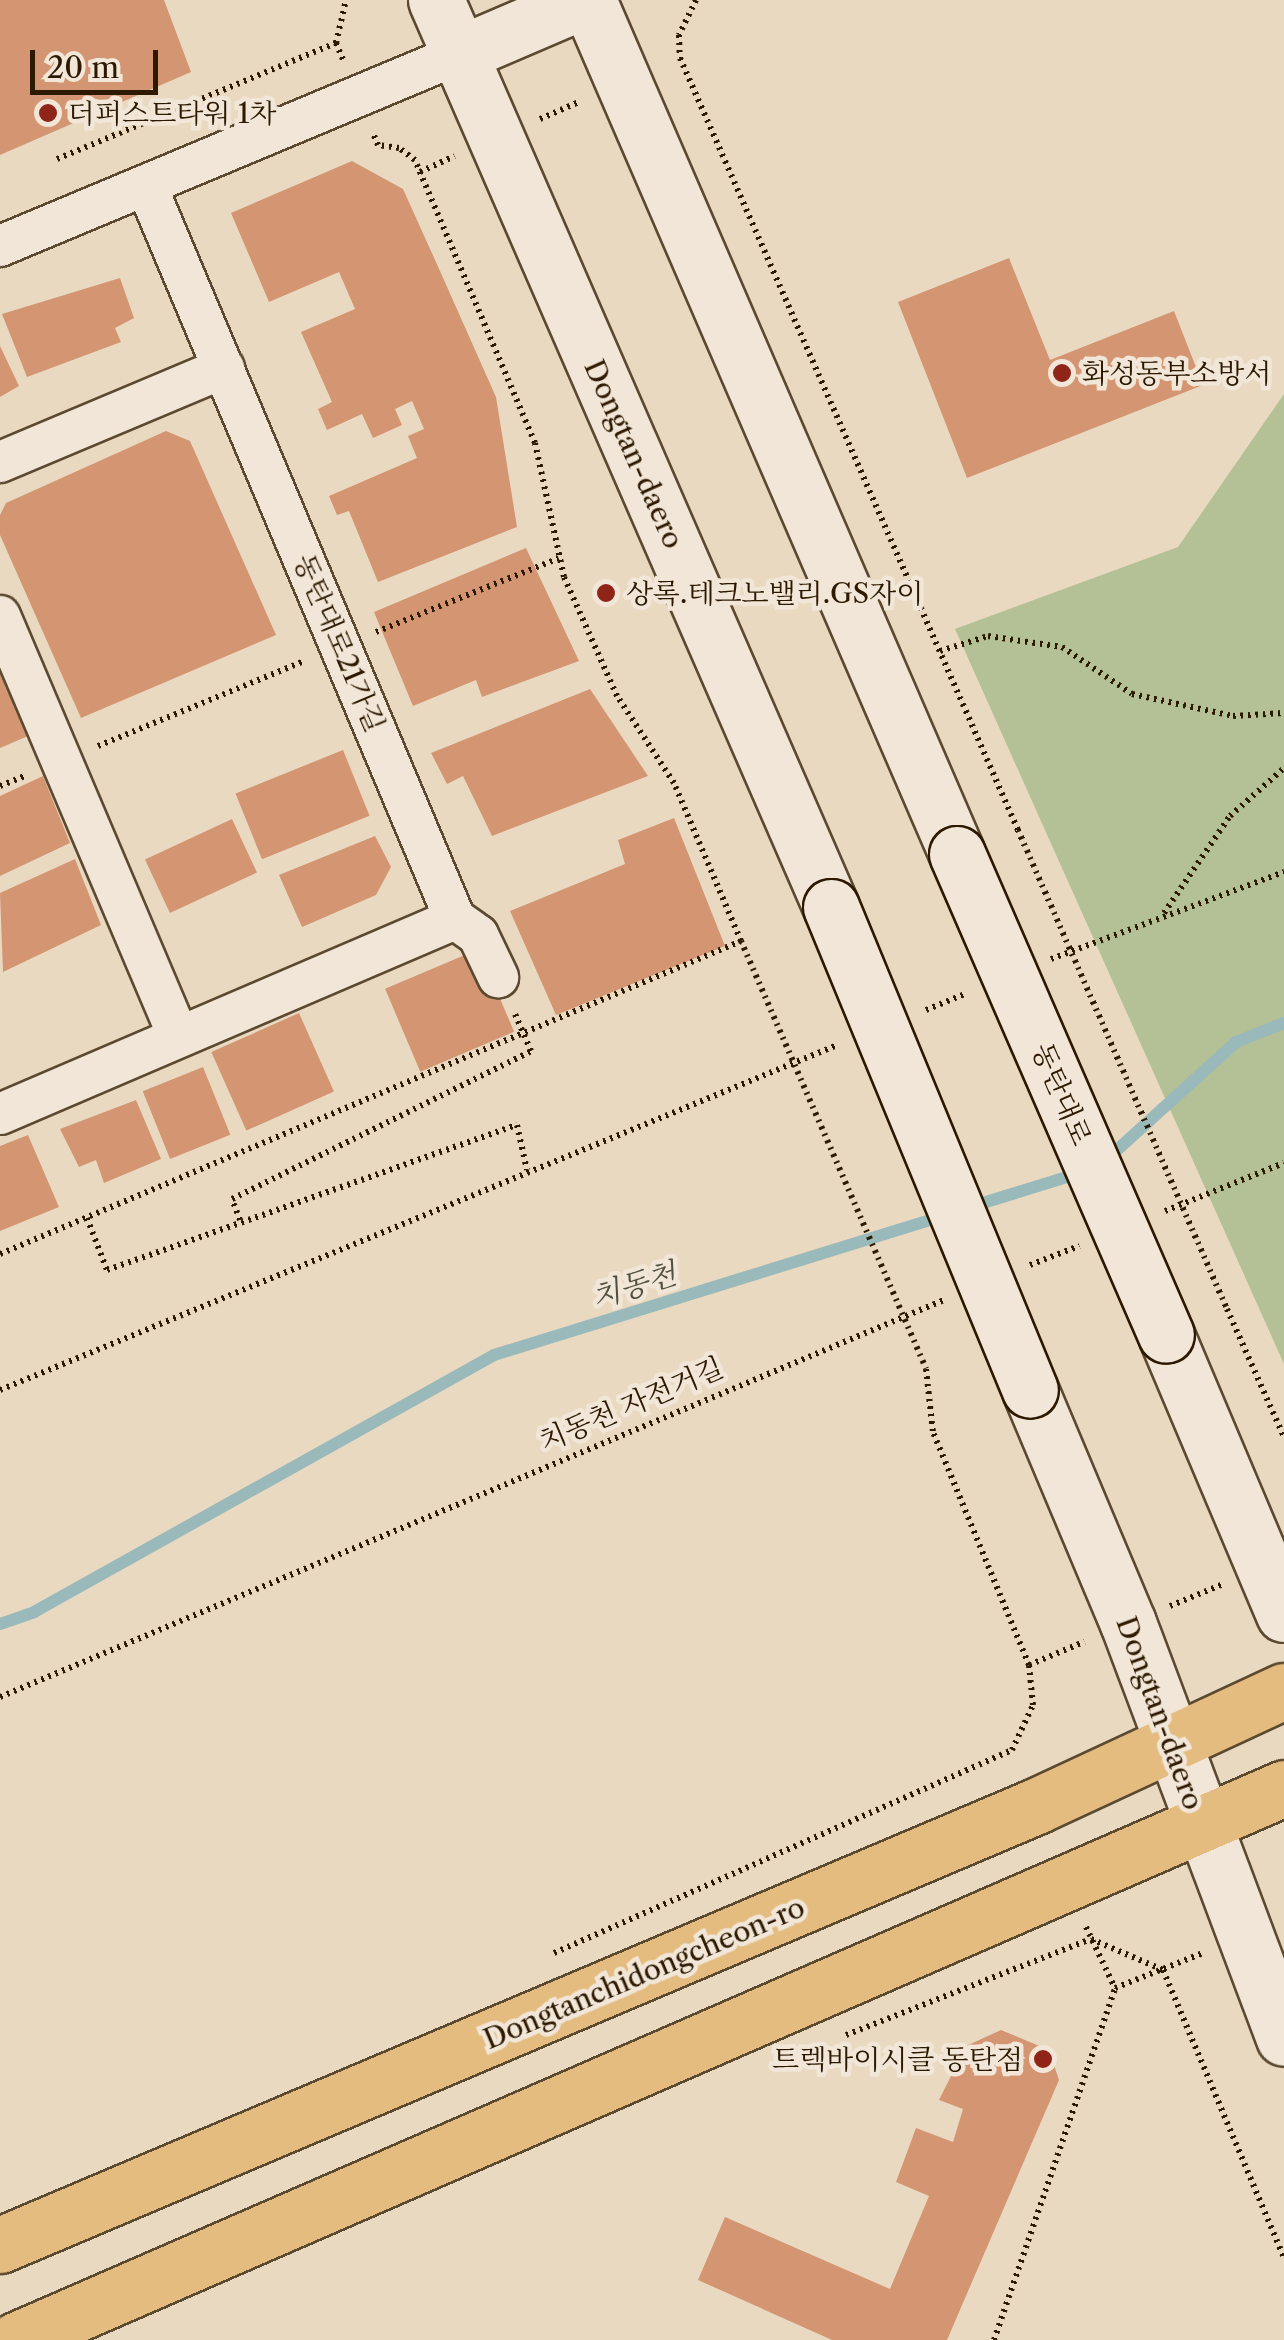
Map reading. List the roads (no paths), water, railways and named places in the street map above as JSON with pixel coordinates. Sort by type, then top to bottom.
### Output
[{"type":"main road","name":"Dongtan-daero","points":[[436,0],[831,907],[1172,1743],[1284,2038]]},
{"type":"main road","points":[[460,54],[586,0]]},
{"type":"main road","name":"동탄대로","points":[[586,0],[1284,1614]]},
{"type":"main road","name":"Dongtanchidongcheon-ro","points":[[0,2245],[1284,1692]]},
{"type":"main road","points":[[16,2340],[1284,1788]]},
{"type":"street","points":[[0,246],[460,54]]},
{"type":"street","name":"동탄대로21가길","points":[[146,185],[456,919],[478,936],[498,976]]},
{"type":"street","points":[[0,462],[224,368]]},
{"type":"street","points":[[0,616],[179,1037]]},
{"type":"street","points":[[0,1114],[456,919]]},
{"type":"waterway","name":"치동천","points":[[1106,1160],[1236,1042],[1284,1023]]},
{"type":"waterway","name":"치동천","points":[[970,1207],[1080,1173]]},
{"type":"waterway","name":"치동천","points":[[0,1624],[34,1612],[494,1355],[946,1215]]},
{"type":"place","name":"더퍼스트타워 1차","points":[[48,113]]},
{"type":"place","name":"화성동부소방서","points":[[1062,373]]},
{"type":"place","name":"상록.테크노밸리.GS자이","points":[[606,593]]},
{"type":"place","name":"트렉바이시클 동탄점","points":[[1043,2059]]}]
